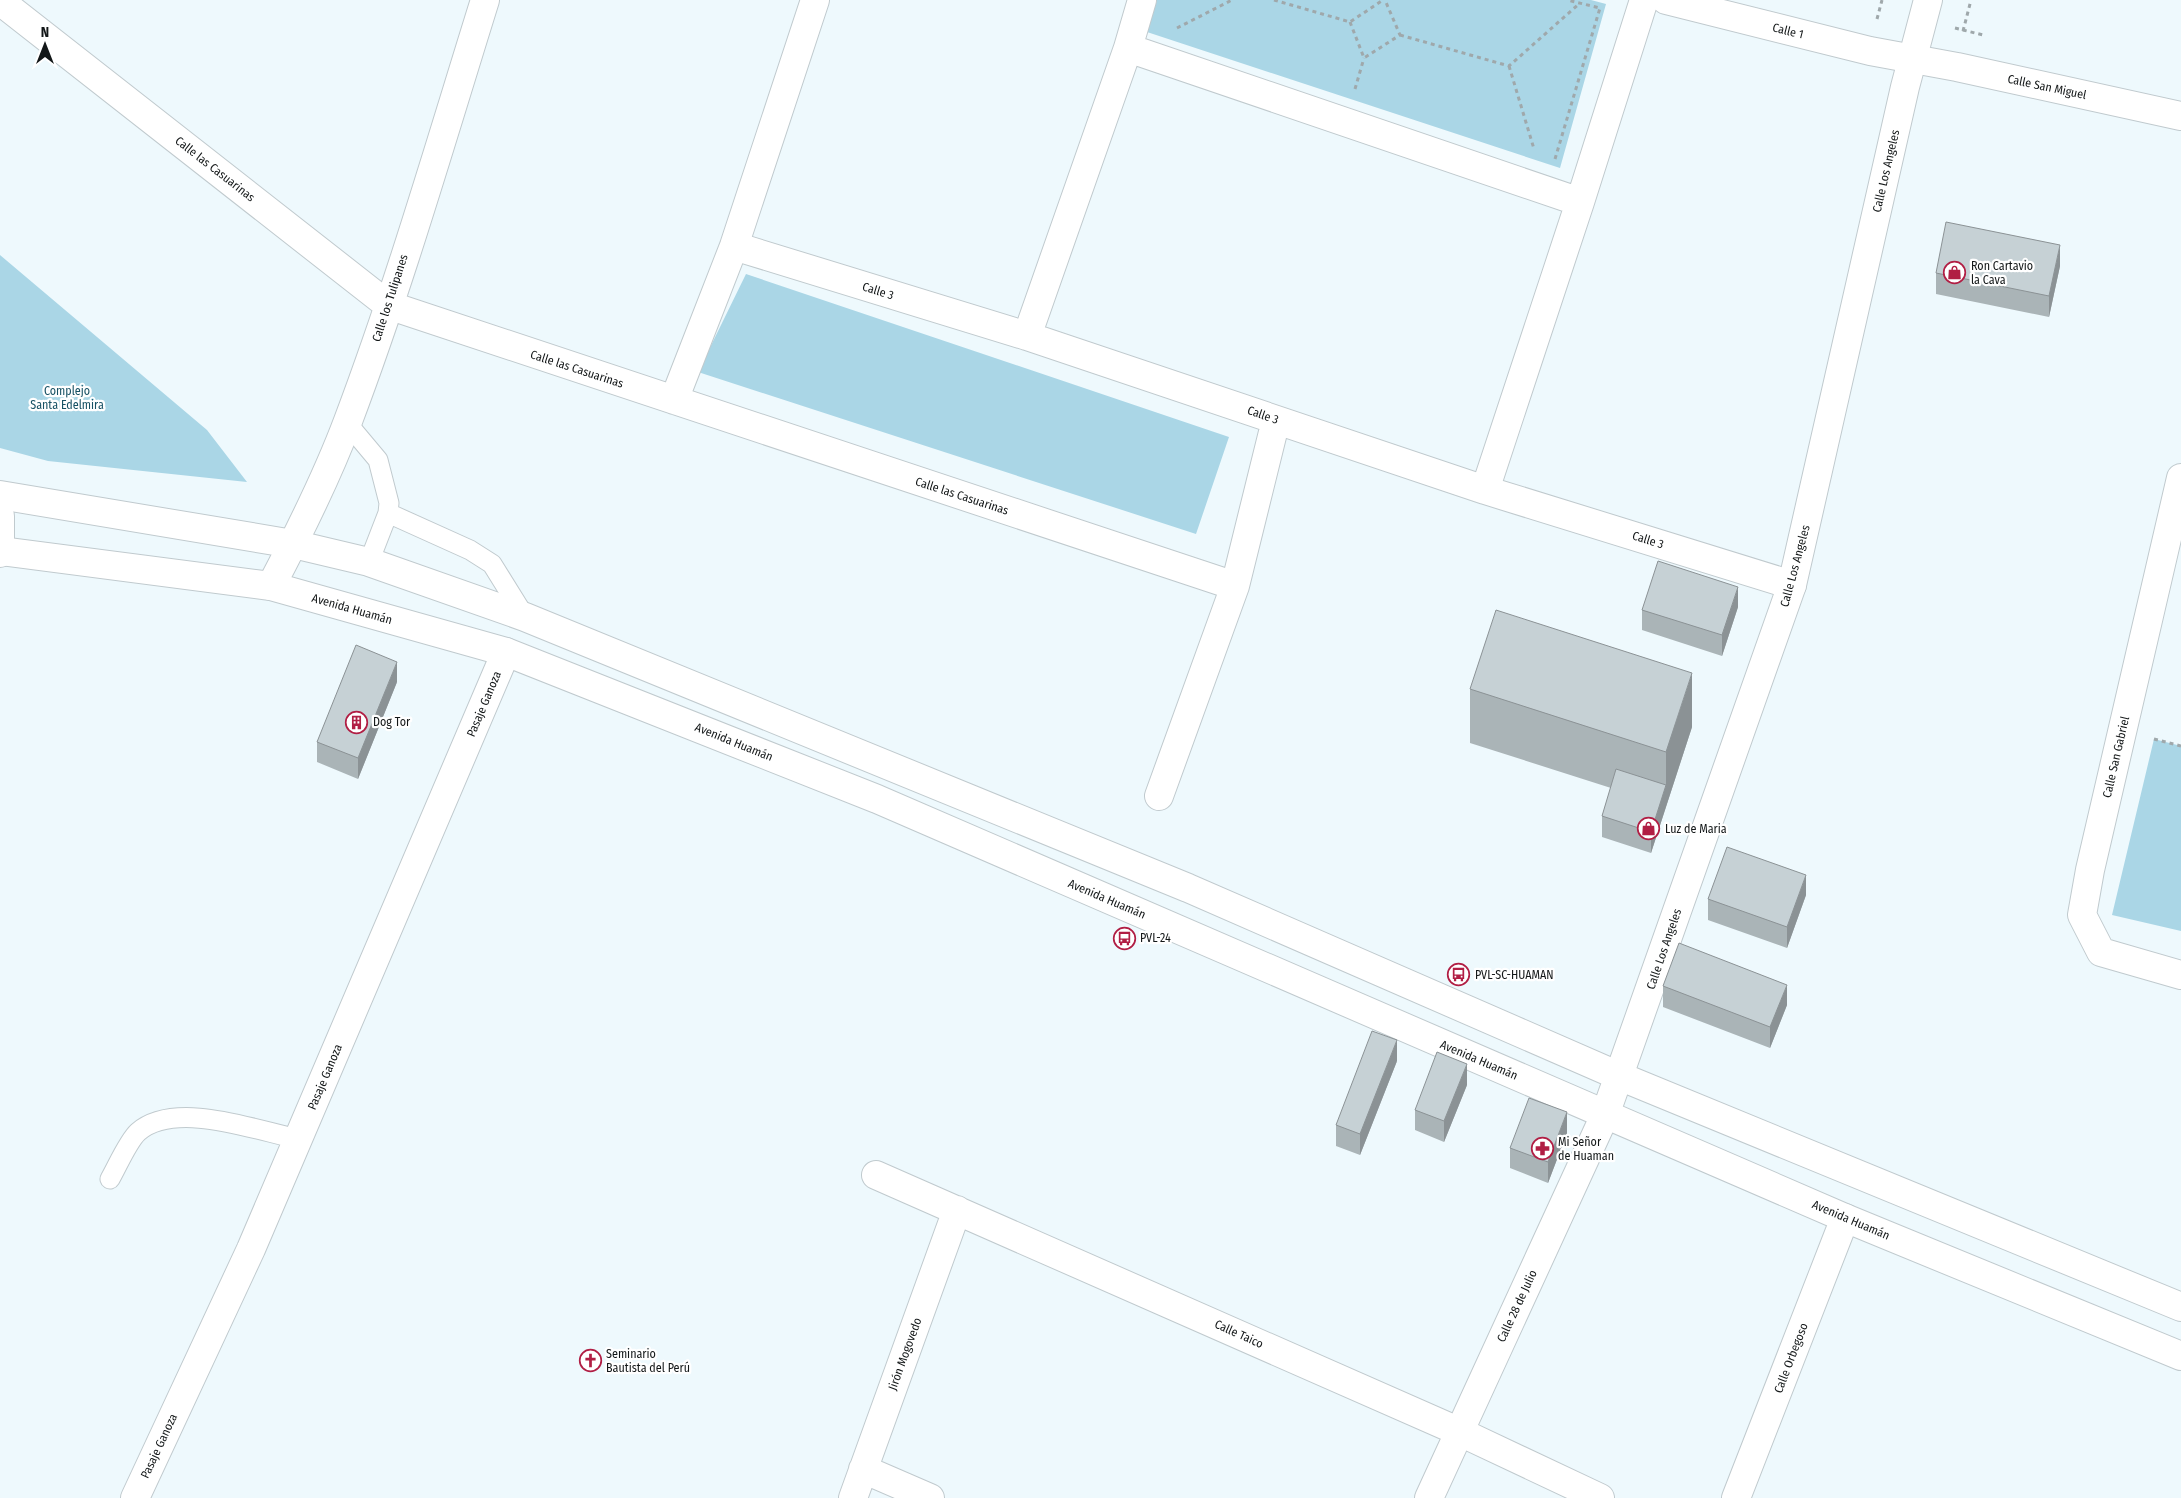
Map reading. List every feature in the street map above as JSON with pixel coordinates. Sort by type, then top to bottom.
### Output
[{"type":"street","name":"Calle los Tulipanes","points":[[271,586],[293,544],[347,423],[388,305],[486,0]]},
{"type":"street","points":[[674,400],[734,246],[815,0]]},
{"type":"street","points":[[1027,336],[1128,48],[1142,0]]},
{"type":"street","points":[[1485,490],[1644,0]]},
{"type":"street","name":"Calle 1","points":[[1666,0],[1870,52],[1912,59]]},
{"type":"street","name":"Calle Los Angeles","points":[[1605,1115],[1792,585],[1912,59],[1928,0]]},
{"type":"street","name":"Calle las Casuarinas","points":[[0,1],[388,305],[1235,586]]},
{"type":"street","points":[[1128,48],[1580,202]]},
{"type":"street","name":"Calle San Miguel","points":[[1912,59],[2181,116]]},
{"type":"street","name":"Calle 3","points":[[734,246],[1027,336],[1485,490],[1792,585]]},
{"type":"street","points":[[1159,796],[1235,586],[1276,420]]},
{"type":"street","name":"Calle San Gabriel","points":[[2181,478],[2092,861],[2082,915],[2102,952],[2181,975]]},
{"type":"street","points":[[0,495],[293,544],[369,562],[525,617],[1188,888],[1619,1076],[2181,1307]]},
{"type":"street","points":[[0,516],[0,552]]},
{"type":"street","name":"Avenida Huamán","points":[[0,552],[271,586],[506,652],[877,799],[1845,1218],[2181,1356]]},
{"type":"street","name":"Pasaje Ganoza","points":[[135,1498],[251,1249],[506,652]]},
{"type":"street","name":"Calle 28 de Julio","points":[[1429,1498],[1605,1115]]},
{"type":"street","name":"Calle Taico","points":[[876,1175],[1460,1432],[1600,1498]]},
{"type":"street","name":"Jirón Mogovedo","points":[[853,1498],[957,1210]]},
{"type":"street","name":"Calle Orbegoso","points":[[1736,1498],[1845,1218]]},
{"type":"street","points":[[863,1469],[930,1498]]},
{"type":"lane","points":[[347,423],[378,460],[389,503],[388,513],[369,562]]},
{"type":"lane","points":[[388,513],[470,550],[492,564],[525,617]]},
{"type":"lane","points":[[110,1178],[137,1133],[161,1120],[195,1116],[298,1139]]},
{"type":"path","points":[[1173,30],[1232,0]]},
{"type":"path","points":[[1274,0],[1350,22],[1384,0],[1400,35]]},
{"type":"path","points":[[1545,158],[1554,161],[1600,8],[1567,0]]},
{"type":"path","points":[[1877,18],[1882,0]]},
{"type":"path","points":[[1509,66],[1580,3]]},
{"type":"path","points":[[1350,22],[1364,58],[1353,96]]},
{"type":"path","points":[[1364,58],[1400,35],[1509,66]]},
{"type":"path","points":[[1509,66],[1536,156]]},
{"type":"green space","points":[[1157,0],[1591,0],[1606,4],[1560,168],[1147,32]]},
{"type":"green space","name":"Complejo Santa Edelmira","points":[[0,255],[207,430],[247,482],[48,461],[0,448]]},
{"type":"green space","points":[[746,274],[1229,437],[1196,534],[698,372]]},
{"type":"green space","points":[[2154,739],[2181,746],[2181,931],[2112,915]]},
{"type":"building","points":[[1946,222],[2060,245],[2049,296],[1936,273]]},
{"type":"building","points":[[1658,561],[1738,587],[1722,635],[1642,610]]},
{"type":"building","points":[[1496,610],[1692,673],[1666,752],[1470,689]]},
{"type":"building","name":"Dog Tor","points":[[356,645],[397,662],[358,758],[317,742]]},
{"type":"building","points":[[1616,769],[1666,785],[1651,832],[1602,816]]},
{"type":"building","points":[[1727,847],[1806,875],[1787,927],[1708,899]]},
{"type":"building","points":[[1679,943],[1787,985],[1770,1027],[1663,986]]},
{"type":"building","points":[[1372,1031],[1397,1040],[1360,1134],[1336,1125]]},
{"type":"building","points":[[1437,1052],[1467,1064],[1444,1121],[1415,1110]]},
{"type":"building","points":[[1529,1098],[1567,1112],[1548,1162],[1510,1148]]},
{"type":"place","name":"Ron Cartavio la Cava","points":[[1955,273]]},
{"type":"place","name":"Dog Tor","points":[[357,722]]},
{"type":"place","name":"Luz de Maria","points":[[1649,829]]},
{"type":"place","name":"PVL-24","points":[[1124,938]]},
{"type":"place","name":"PVL-SC-HUAMAN","points":[[1459,975]]},
{"type":"place","name":"Mi Señor de Huaman","points":[[1542,1149]]},
{"type":"place","name":"Seminario Bautista del Perú","points":[[590,1361]]}]
